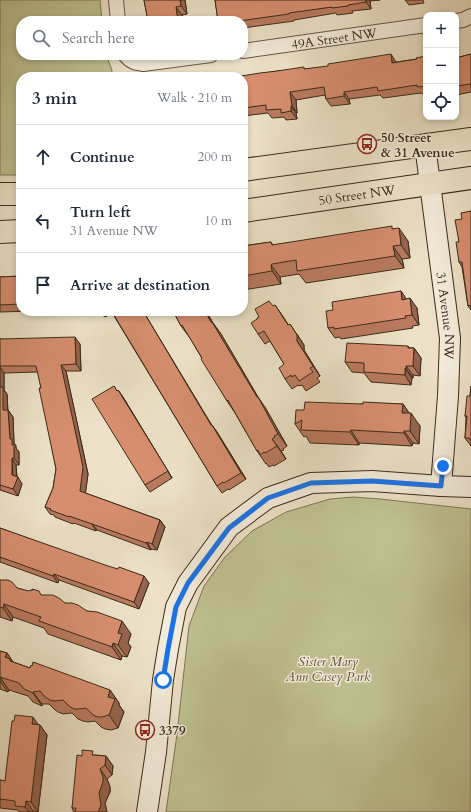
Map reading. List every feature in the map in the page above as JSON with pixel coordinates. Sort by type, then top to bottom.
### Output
[{"type":"main road","points":[[248,169],[471,139]]},
{"type":"main road","name":"50 Street NW","points":[[248,210],[471,178]]},
{"type":"main road","points":[[0,232],[16,231]]},
{"type":"street","points":[[116,0],[118,16]]},
{"type":"street","points":[[459,21],[471,16]]},
{"type":"street","name":"49A Street NW","points":[[248,50],[423,25]]},
{"type":"street","points":[[131,60],[143,64],[174,60]]},
{"type":"street","name":"31 Avenue NW","points":[[425,145],[450,338],[448,396],[441,486]]},
{"type":"street","points":[[146,812],[156,752],[163,680],[176,607],[188,583],[229,528],[268,498],[311,483],[372,481],[471,487]]},
{"type":"green space","points":[[0,0],[100,0],[102,16],[16,16],[16,60],[108,60],[112,70],[112,72],[16,72],[16,175],[0,175]]},
{"type":"green space","name":"Sister Mary Ann Casey Park","points":[[353,497],[471,509],[471,812],[166,812],[177,734],[189,626],[204,586],[225,557],[252,531],[286,512],[330,499]]},
{"type":"building","points":[[144,0],[180,0],[181,6],[176,7],[177,16],[147,16]]},
{"type":"building","points":[[215,0],[366,0],[366,2],[348,6],[248,20],[248,16],[217,16]]},
{"type":"building","points":[[391,54],[392,63],[423,57],[423,86],[417,87],[417,85],[378,91],[377,87],[344,92],[344,96],[326,99],[324,87],[290,92],[292,106],[291,111],[281,113],[281,109],[266,110],[266,105],[248,107],[248,75],[304,67],[304,69],[328,66],[328,64]]},
{"type":"building","points":[[471,54],[471,84],[459,86],[459,57]]},
{"type":"building","points":[[471,211],[471,305],[468,306],[462,262],[459,262],[456,242],[459,242],[455,220],[462,219],[461,213]]},
{"type":"building","points":[[392,226],[392,229],[399,228],[401,245],[393,246],[395,256],[297,271],[296,260],[272,264],[272,271],[248,275],[248,245],[271,242],[272,245]]},
{"type":"building","points":[[16,276],[16,304],[0,305],[0,277]]},
{"type":"building","points":[[401,291],[402,300],[410,298],[412,315],[405,316],[406,318],[334,329],[334,327],[328,328],[326,311],[333,310],[332,302]]},
{"type":"building","points":[[269,301],[273,306],[275,305],[288,325],[290,324],[297,335],[297,341],[313,366],[310,368],[313,372],[299,381],[295,375],[292,377],[291,375],[285,379],[279,368],[284,364],[264,331],[258,334],[251,323],[259,317],[255,309]]},
{"type":"building","points":[[114,316],[146,316],[241,473],[217,486]]},
{"type":"building","points":[[176,316],[208,316],[258,397],[278,434],[272,439],[277,446],[260,455],[228,400],[227,401],[201,359],[202,358],[182,325],[181,326]]},
{"type":"building","points":[[75,337],[76,364],[61,365],[83,467],[80,491],[160,520],[152,544],[69,517],[45,507],[53,488],[56,469],[39,388],[41,388],[36,366],[0,366],[0,339]]},
{"type":"building","points":[[347,343],[408,346],[408,348],[414,348],[413,366],[406,366],[405,375],[364,372],[364,363],[345,362]]},
{"type":"building","points":[[114,386],[117,391],[118,390],[168,471],[145,485],[92,399]]},
{"type":"building","points":[[471,386],[471,440],[469,438],[465,438],[467,416],[465,416],[467,396],[470,396]]},
{"type":"building","points":[[0,387],[3,387],[3,410],[8,410],[10,439],[12,439],[12,445],[14,445],[12,475],[18,477],[13,489],[0,485]]},
{"type":"building","points":[[305,402],[403,404],[402,413],[411,413],[410,431],[404,431],[404,433],[351,430],[350,432],[301,430],[302,420],[295,424],[296,410],[304,410]]},
{"type":"building","points":[[0,528],[108,566],[118,569],[119,567],[144,576],[134,602],[0,557]]},
{"type":"building","points":[[0,580],[8,580],[17,588],[29,591],[32,591],[32,589],[39,591],[41,595],[53,595],[65,603],[72,603],[87,611],[97,612],[122,621],[118,633],[122,634],[118,645],[113,643],[112,647],[39,621],[41,617],[4,604],[3,608],[0,607]]},
{"type":"building","points":[[0,651],[7,653],[5,657],[10,659],[10,661],[30,668],[33,662],[110,690],[108,697],[115,699],[109,715],[97,717],[86,708],[74,709],[63,700],[50,700],[40,691],[33,693],[24,689],[19,683],[0,677]]},
{"type":"building","points":[[15,715],[33,717],[32,724],[40,725],[31,802],[26,801],[25,807],[15,806],[15,801],[0,799],[0,780],[5,781],[12,721],[14,721]]},
{"type":"building","points":[[82,750],[93,751],[92,755],[106,756],[105,765],[100,769],[103,782],[99,793],[101,805],[98,812],[75,812],[76,808],[72,808],[77,755],[82,756]]},
{"type":"place","name":"50 Street & 31 Avenue","points":[[367,144]]},
{"type":"place","name":"3379","points":[[145,730]]},
{"type":"route","points":[[163,680],[176,607],[188,583],[229,528],[268,498],[311,483],[372,481],[441,486],[443,466]]}]
